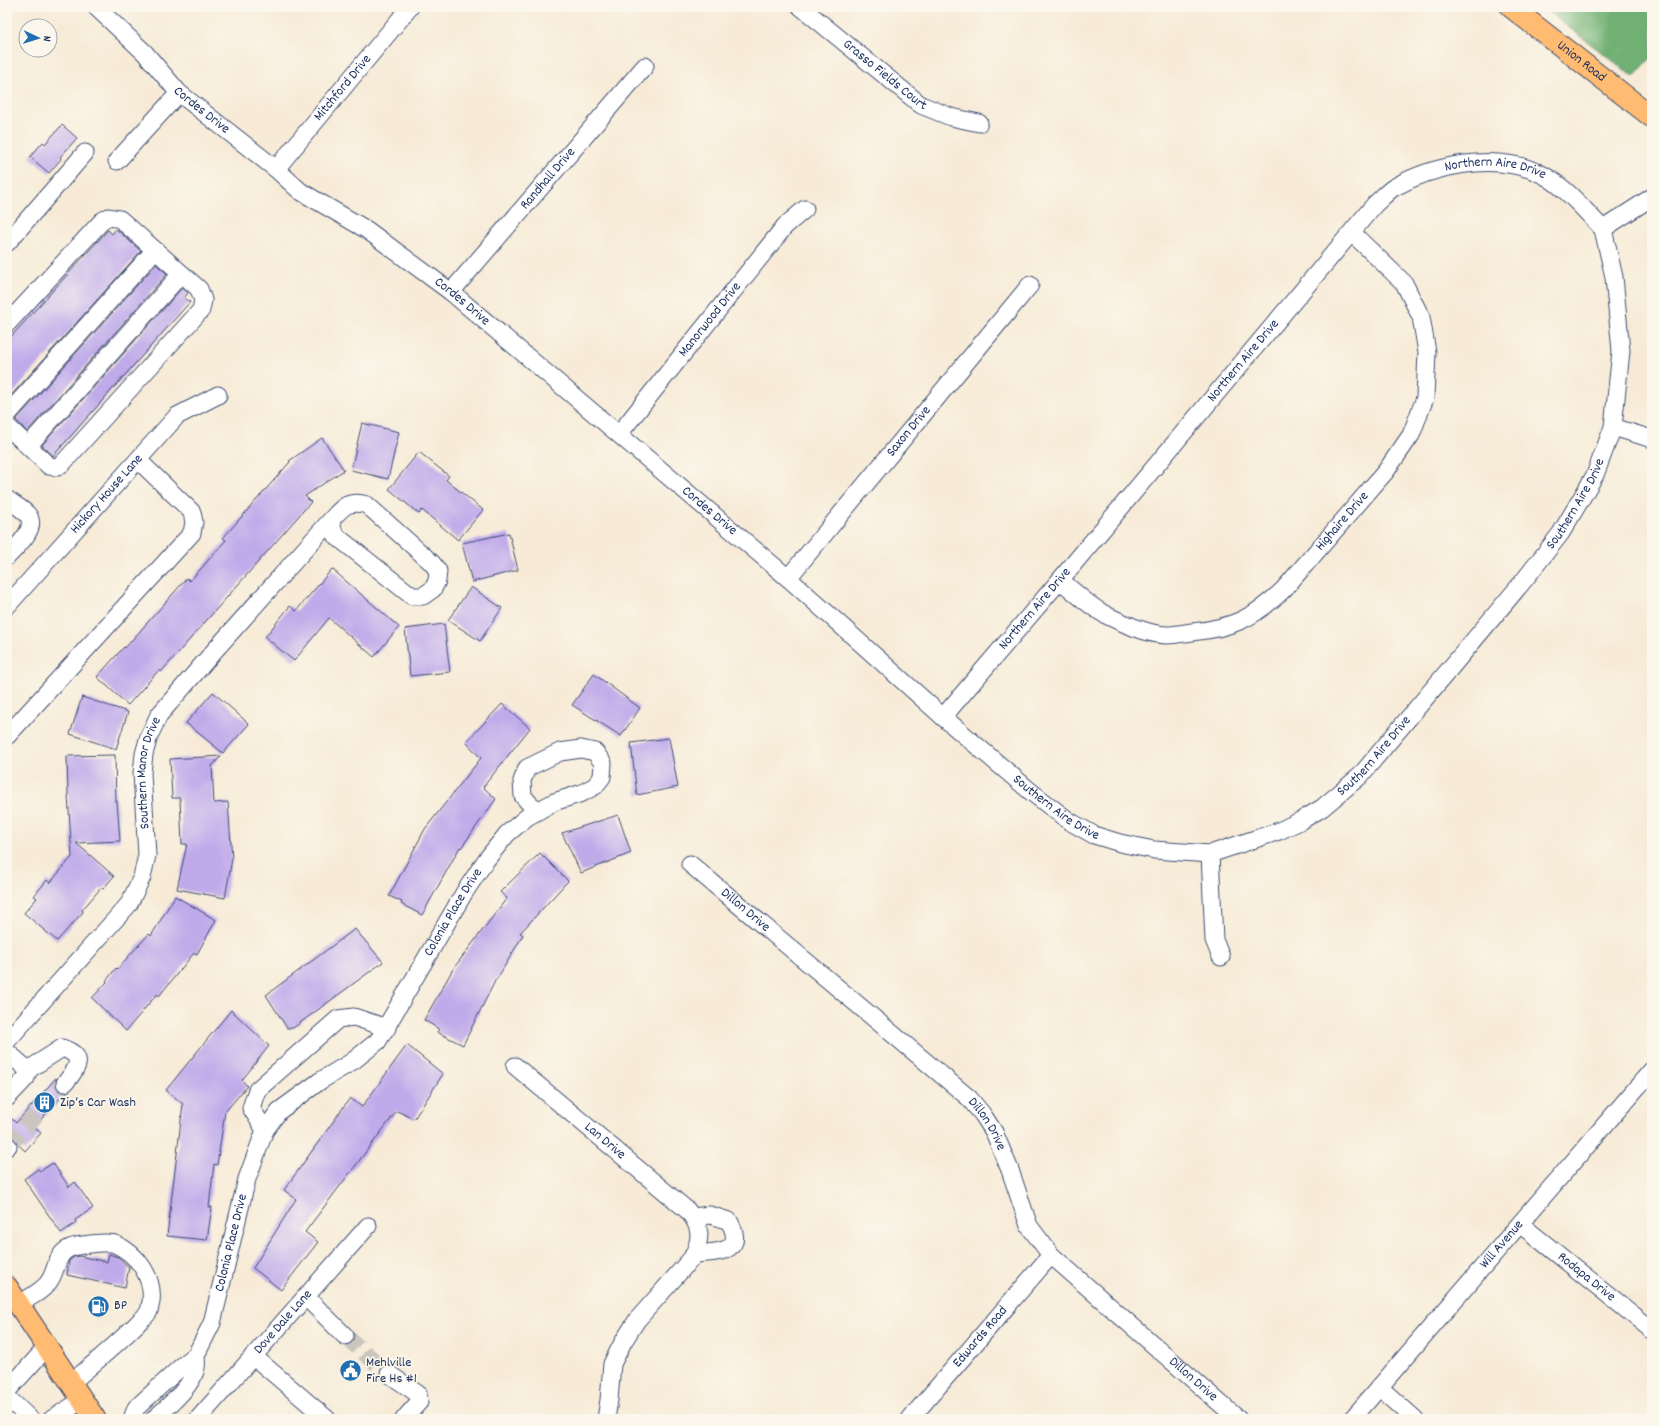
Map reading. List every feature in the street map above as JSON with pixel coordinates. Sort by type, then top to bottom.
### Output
[{"type":"main road","name":"Union Road","points":[[1511,7],[1652,117]]},
{"type":"main road","points":[[7,1287],[95,1419]]},
{"type":"street","name":"Mitchford Drive","points":[[276,169],[410,7]]},
{"type":"street","name":"Grasso Fields Court","points":[[801,7],[920,105],[951,117],[979,123]]},
{"type":"street","name":"Cordes Drive","points":[[104,10],[145,53],[179,93],[276,169],[300,191],[367,230],[451,292],[788,578],[822,609]]},
{"type":"street","name":"Randhall Drive","points":[[451,292],[645,66]]},
{"type":"street","points":[[117,161],[179,93]]},
{"type":"street","points":[[7,243],[85,153]]},
{"type":"street","name":"Northern Aire Drive","points":[[943,717],[1060,580],[1375,204],[1392,188],[1433,170],[1455,165],[1487,162],[1510,165],[1536,171],[1560,186],[1603,229]]},
{"type":"street","points":[[1603,229],[1652,197]]},
{"type":"street","name":"Manorwood Drive","points":[[619,434],[785,226],[806,209]]},
{"type":"street","points":[[7,324],[102,221],[109,217],[120,219],[199,289],[203,300],[201,310],[62,463],[57,466],[49,466],[7,426]]},
{"type":"street","name":"Southern Aire Drive","points":[[822,609],[943,717],[1030,791],[1069,821],[1094,835],[1120,843],[1154,850],[1210,854],[1279,831],[1302,820],[1322,808],[1360,776],[1520,585],[1561,533],[1595,475],[1613,427],[1621,351],[1614,277],[1603,229]]},
{"type":"street","name":"Highaire Drive","points":[[1060,580],[1106,615],[1151,632],[1167,635],[1216,630],[1236,623],[1268,603],[1284,589],[1386,471],[1411,435],[1425,398],[1427,352],[1421,317],[1404,283],[1352,233]]},
{"type":"street","points":[[7,415],[155,250]]},
{"type":"street","points":[[28,446],[181,274]]},
{"type":"street","name":"Saxon Drive","points":[[788,578],[1030,285]]},
{"type":"street","name":"Hickory House Lane","points":[[7,606],[177,416],[218,395]]},
{"type":"street","points":[[1613,427],[1652,439]]},
{"type":"street","points":[[7,736],[192,532],[194,522],[192,512],[138,460]]},
{"type":"street","points":[[7,499],[28,515],[30,525],[27,534],[7,557]]},
{"type":"street","name":"Southern Manor Drive","points":[[7,1041],[129,904],[142,877],[147,855],[142,773],[144,754],[149,736],[159,715],[214,650],[330,522],[349,503],[358,502],[367,505],[432,563],[438,571],[437,581],[433,589],[424,596],[412,596],[335,535],[330,522]]},
{"type":"street","name":"Colonia Place Drive","points":[[132,1419],[136,1408],[196,1355],[212,1323],[247,1179],[265,1130],[279,1111],[320,1081],[353,1061],[378,1041],[387,1028],[438,937],[486,860],[507,834],[527,817],[537,812],[554,802],[582,793],[595,786],[602,777],[603,764],[596,752],[580,748],[560,752],[527,768],[522,781],[523,796],[537,812]]},
{"type":"street","points":[[1210,854],[1214,940],[1221,957]]},
{"type":"street","name":"Dillon Drive","points":[[690,864],[969,1098],[983,1115],[994,1132],[1010,1170],[1029,1226],[1051,1255],[1238,1419]]},
{"type":"street","points":[[265,1130],[251,1108],[257,1090],[338,1020],[354,1017],[387,1028]]},
{"type":"street","points":[[7,1098],[26,1078],[28,1070],[62,1048],[73,1051],[77,1058],[77,1067],[65,1082]]},
{"type":"street","points":[[7,1052],[28,1070]]},
{"type":"street","name":"Lan Drive","points":[[515,1066],[687,1210],[693,1217],[700,1231],[698,1246],[695,1254],[637,1320],[623,1342],[612,1364],[606,1419]]},
{"type":"street","name":"Will Avenue","points":[[1352,1419],[1652,1070]]},
{"type":"street","points":[[693,1217],[710,1215],[729,1221],[735,1231],[734,1242],[727,1250],[717,1253],[695,1254]]},
{"type":"street","name":"Rodapa Drive","points":[[1520,1224],[1652,1330]]},
{"type":"street","name":"Dove Dale Lane","points":[[198,1419],[368,1226]]},
{"type":"street","points":[[19,1304],[45,1286],[50,1280],[62,1253],[70,1248],[96,1244],[114,1244],[133,1255],[149,1279],[152,1295],[149,1311],[52,1419]]},
{"type":"street","name":"Edwards Road","points":[[910,1419],[1051,1255]]},
{"type":"street","points":[[306,1297],[345,1336]]},
{"type":"street","points":[[7,1391],[47,1347]]},
{"type":"street","name":"Colonia Place Drive","points":[[154,1419],[174,1402],[193,1378],[196,1367],[196,1355]]},
{"type":"street","points":[[254,1356],[327,1419]]},
{"type":"street","points":[[389,1374],[418,1394],[419,1402],[404,1419]]},
{"type":"street","points":[[1379,1387],[1415,1419]]},
{"type":"street","points":[[7,1397],[30,1419]]},
{"type":"green space","points":[[1542,7],[1652,7],[1652,56],[1634,77]]},
{"type":"building","points":[[62,125],[77,138],[60,157],[61,159],[49,173],[30,157],[43,142],[45,144]]},
{"type":"building","points":[[116,229],[141,251],[7,400],[7,341],[108,230],[112,234]]},
{"type":"building","points":[[156,264],[167,274],[27,432],[16,420]]},
{"type":"building","points":[[182,288],[188,293],[184,298],[190,302],[53,456],[42,445]]},
{"type":"building","points":[[362,423],[399,432],[388,479],[351,470]]},
{"type":"building","points":[[322,438],[344,470],[305,496],[311,502],[161,672],[159,670],[128,705],[97,677],[124,647],[125,648],[187,578],[190,581],[226,540],[223,538],[290,462],[289,461]]},
{"type":"building","points":[[419,452],[449,476],[446,480],[483,510],[458,540],[422,510],[419,514],[389,489]]},
{"type":"building","points":[[509,533],[518,570],[472,582],[462,543]]},
{"type":"building","points":[[332,569],[399,627],[374,657],[329,618],[294,661],[265,637],[290,606],[296,611]]},
{"type":"building","points":[[471,587],[502,608],[480,641],[448,620]]},
{"type":"building","points":[[444,624],[450,672],[410,676],[405,629]]},
{"type":"building","points":[[594,674],[640,708],[621,736],[572,705]]},
{"type":"building","points":[[213,692],[249,724],[223,753],[186,723]]},
{"type":"building","points":[[82,697],[128,712],[116,749],[70,734]]},
{"type":"building","points":[[502,704],[530,728],[483,787],[496,799],[461,848],[460,847],[422,915],[401,904],[402,902],[389,896],[425,829],[481,758],[466,742]]},
{"type":"building","points":[[669,738],[678,787],[637,795],[631,743]]},
{"type":"building","points":[[115,755],[116,802],[117,801],[120,841],[76,843],[114,876],[103,889],[101,888],[82,910],[83,912],[57,941],[24,913],[37,898],[34,896],[47,880],[50,883],[72,857],[67,756]]},
{"type":"building","points":[[221,756],[212,766],[214,803],[228,802],[232,859],[225,898],[177,889],[187,844],[182,844],[180,798],[172,798],[170,759]]},
{"type":"building","points":[[618,815],[631,853],[581,873],[562,833]]},
{"type":"building","points":[[540,853],[568,881],[520,933],[523,935],[496,979],[463,1045],[437,1032],[439,1029],[424,1020],[453,969],[507,898],[500,892]]},
{"type":"building","points":[[175,896],[216,920],[197,954],[194,953],[159,996],[157,994],[126,1031],[92,998],[107,982],[106,981],[116,968],[117,969],[149,934],[151,936]]},
{"type":"building","points":[[355,929],[383,962],[293,1028],[287,1028],[266,995]]},
{"type":"building","points":[[231,1010],[269,1046],[242,1080],[247,1086],[225,1112],[217,1165],[214,1164],[209,1207],[212,1207],[207,1240],[167,1236],[183,1104],[166,1090]]},
{"type":"building","points":[[407,1045],[443,1074],[414,1119],[397,1111],[305,1232],[318,1242],[281,1290],[253,1268],[296,1199],[284,1190],[350,1098],[362,1107]]},
{"type":"building","name":"Zip’s Car Wash","points":[[56,1078],[56,1087],[59,1091],[65,1093],[34,1127],[41,1133],[25,1151],[15,1139],[7,1134],[7,1114],[16,1123]]},
{"type":"building","points":[[53,1163],[69,1187],[75,1182],[93,1208],[75,1220],[76,1223],[61,1233],[24,1179],[38,1169],[40,1171]]},
{"type":"building","points":[[109,1254],[118,1257],[129,1267],[125,1288],[67,1275],[69,1261],[74,1257],[79,1256],[107,1262]]},
{"type":"tunnel","points":[[8,1146],[65,1083]]},
{"type":"tunnel","points":[[345,1336],[389,1374]]},
{"type":"place","name":"Zip’s Car Wash","points":[[45,1103]]},
{"type":"place","name":"BP","points":[[98,1306]]},
{"type":"place","name":"Mehlville Fire Hs #1","points":[[351,1371]]}]
